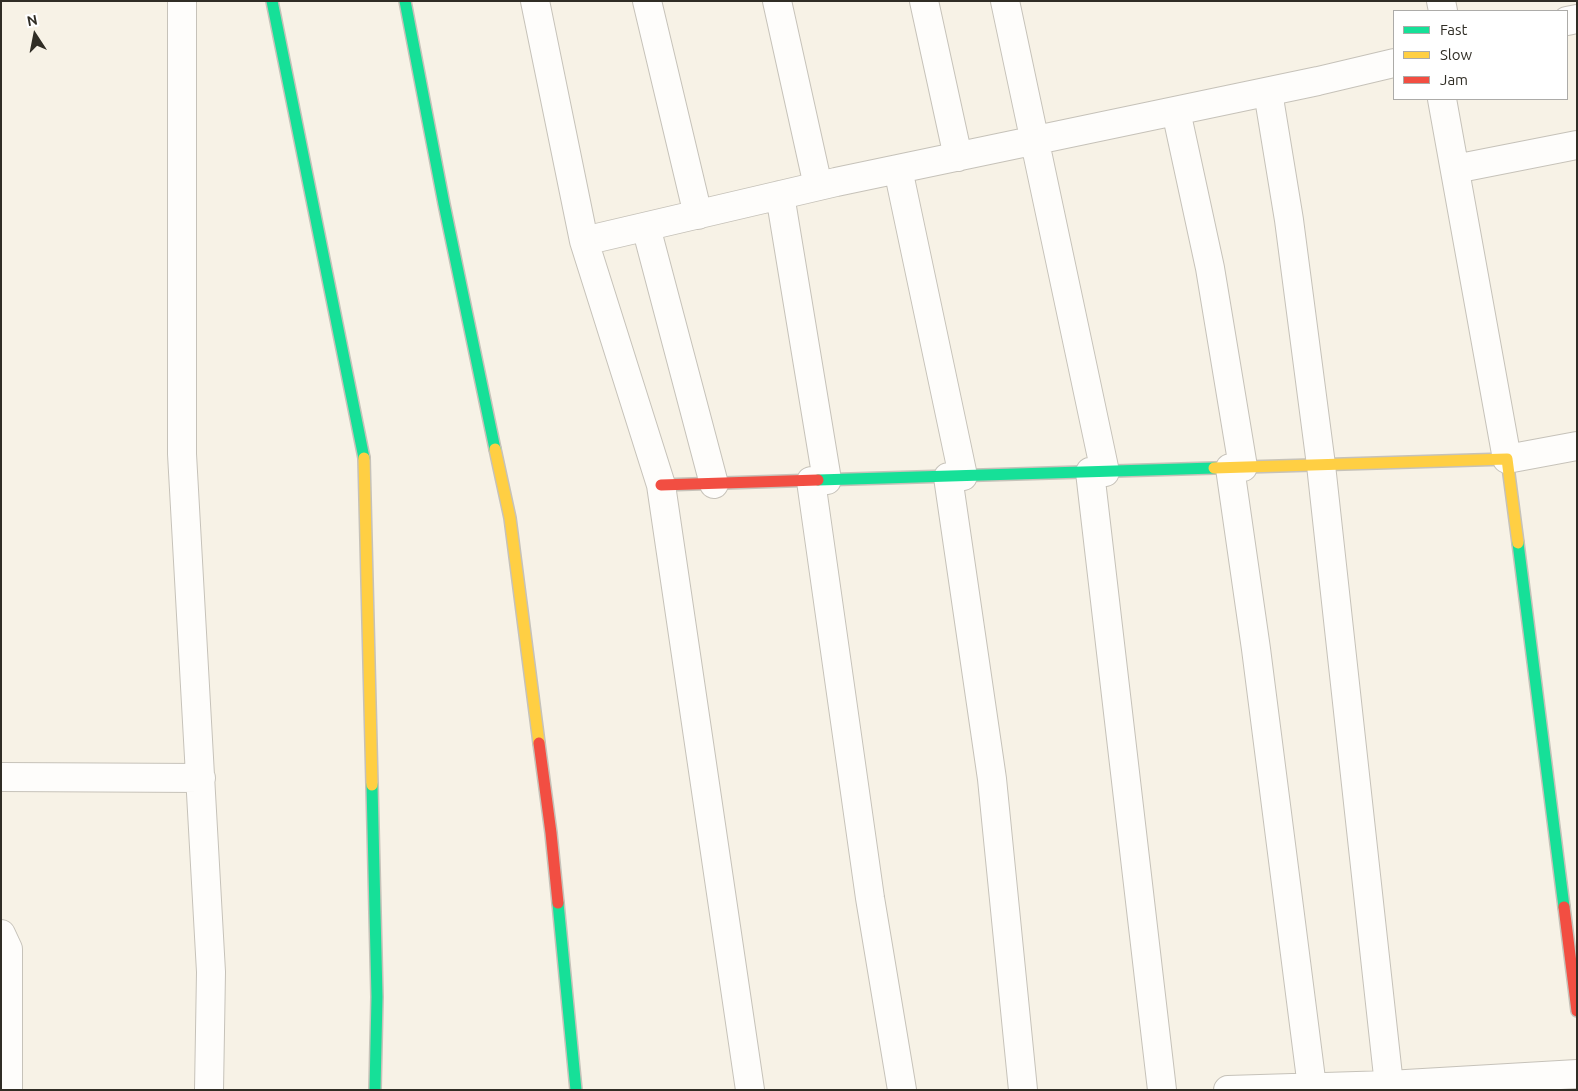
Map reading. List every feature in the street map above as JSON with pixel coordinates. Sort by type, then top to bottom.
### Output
[{"type":"street","points":[[182,1],[182,454],[211,972],[209,1090]]},
{"type":"street","points":[[272,1],[364,459],[377,997],[375,1090]]},
{"type":"street","points":[[405,1],[444,204],[510,518],[551,833],[576,1090]]},
{"type":"street","points":[[535,1],[584,241],[661,486],[750,1090]]},
{"type":"street","points":[[647,1],[698,214]]},
{"type":"street","points":[[777,1],[818,186]]},
{"type":"street","points":[[924,1],[958,157]]},
{"type":"street","points":[[1005,1],[1098,472],[1162,1090]]},
{"type":"street","points":[[584,241],[818,186],[1268,92],[1393,63]]},
{"type":"street","points":[[1268,92],[1289,220],[1321,465],[1389,1085]]},
{"type":"street","points":[[1442,100],[1507,459],[1577,1011]]},
{"type":"street","points":[[1176,111],[1210,268],[1312,1087]]},
{"type":"street","points":[[1455,169],[1577,145]]},
{"type":"street","points":[[898,169],[955,476],[992,779],[1023,1090]]},
{"type":"street","points":[[780,195],[819,480],[870,898],[902,1090]]},
{"type":"street","points":[[646,226],[714,484]]},
{"type":"street","points":[[661,486],[1507,459],[1577,446]]},
{"type":"street","points":[[1,777],[201,778]]},
{"type":"street","points":[[1,934],[8,949],[8,1090]]},
{"type":"street","points":[[1228,1090],[1389,1085],[1577,1074]]},
{"type":"traffic: fast","points":[[272,1],[364,458]]},
{"type":"traffic: fast","points":[[405,1],[444,204],[495,449]]},
{"type":"traffic: fast","points":[[818,480],[1214,468]]},
{"type":"traffic: fast","points":[[1518,543],[1564,907]]},
{"type":"traffic: fast","points":[[372,785],[377,997],[375,1090]]},
{"type":"traffic: fast","points":[[558,903],[576,1090]]},
{"type":"traffic: slow","points":[[495,449],[510,518],[539,743]]},
{"type":"traffic: slow","points":[[364,458],[372,785]]},
{"type":"traffic: slow","points":[[1214,468],[1507,459],[1518,543]]},
{"type":"traffic: jam","points":[[661,485],[818,480]]},
{"type":"traffic: jam","points":[[539,743],[558,903]]},
{"type":"traffic: jam","points":[[1564,907],[1577,1011]]}]
